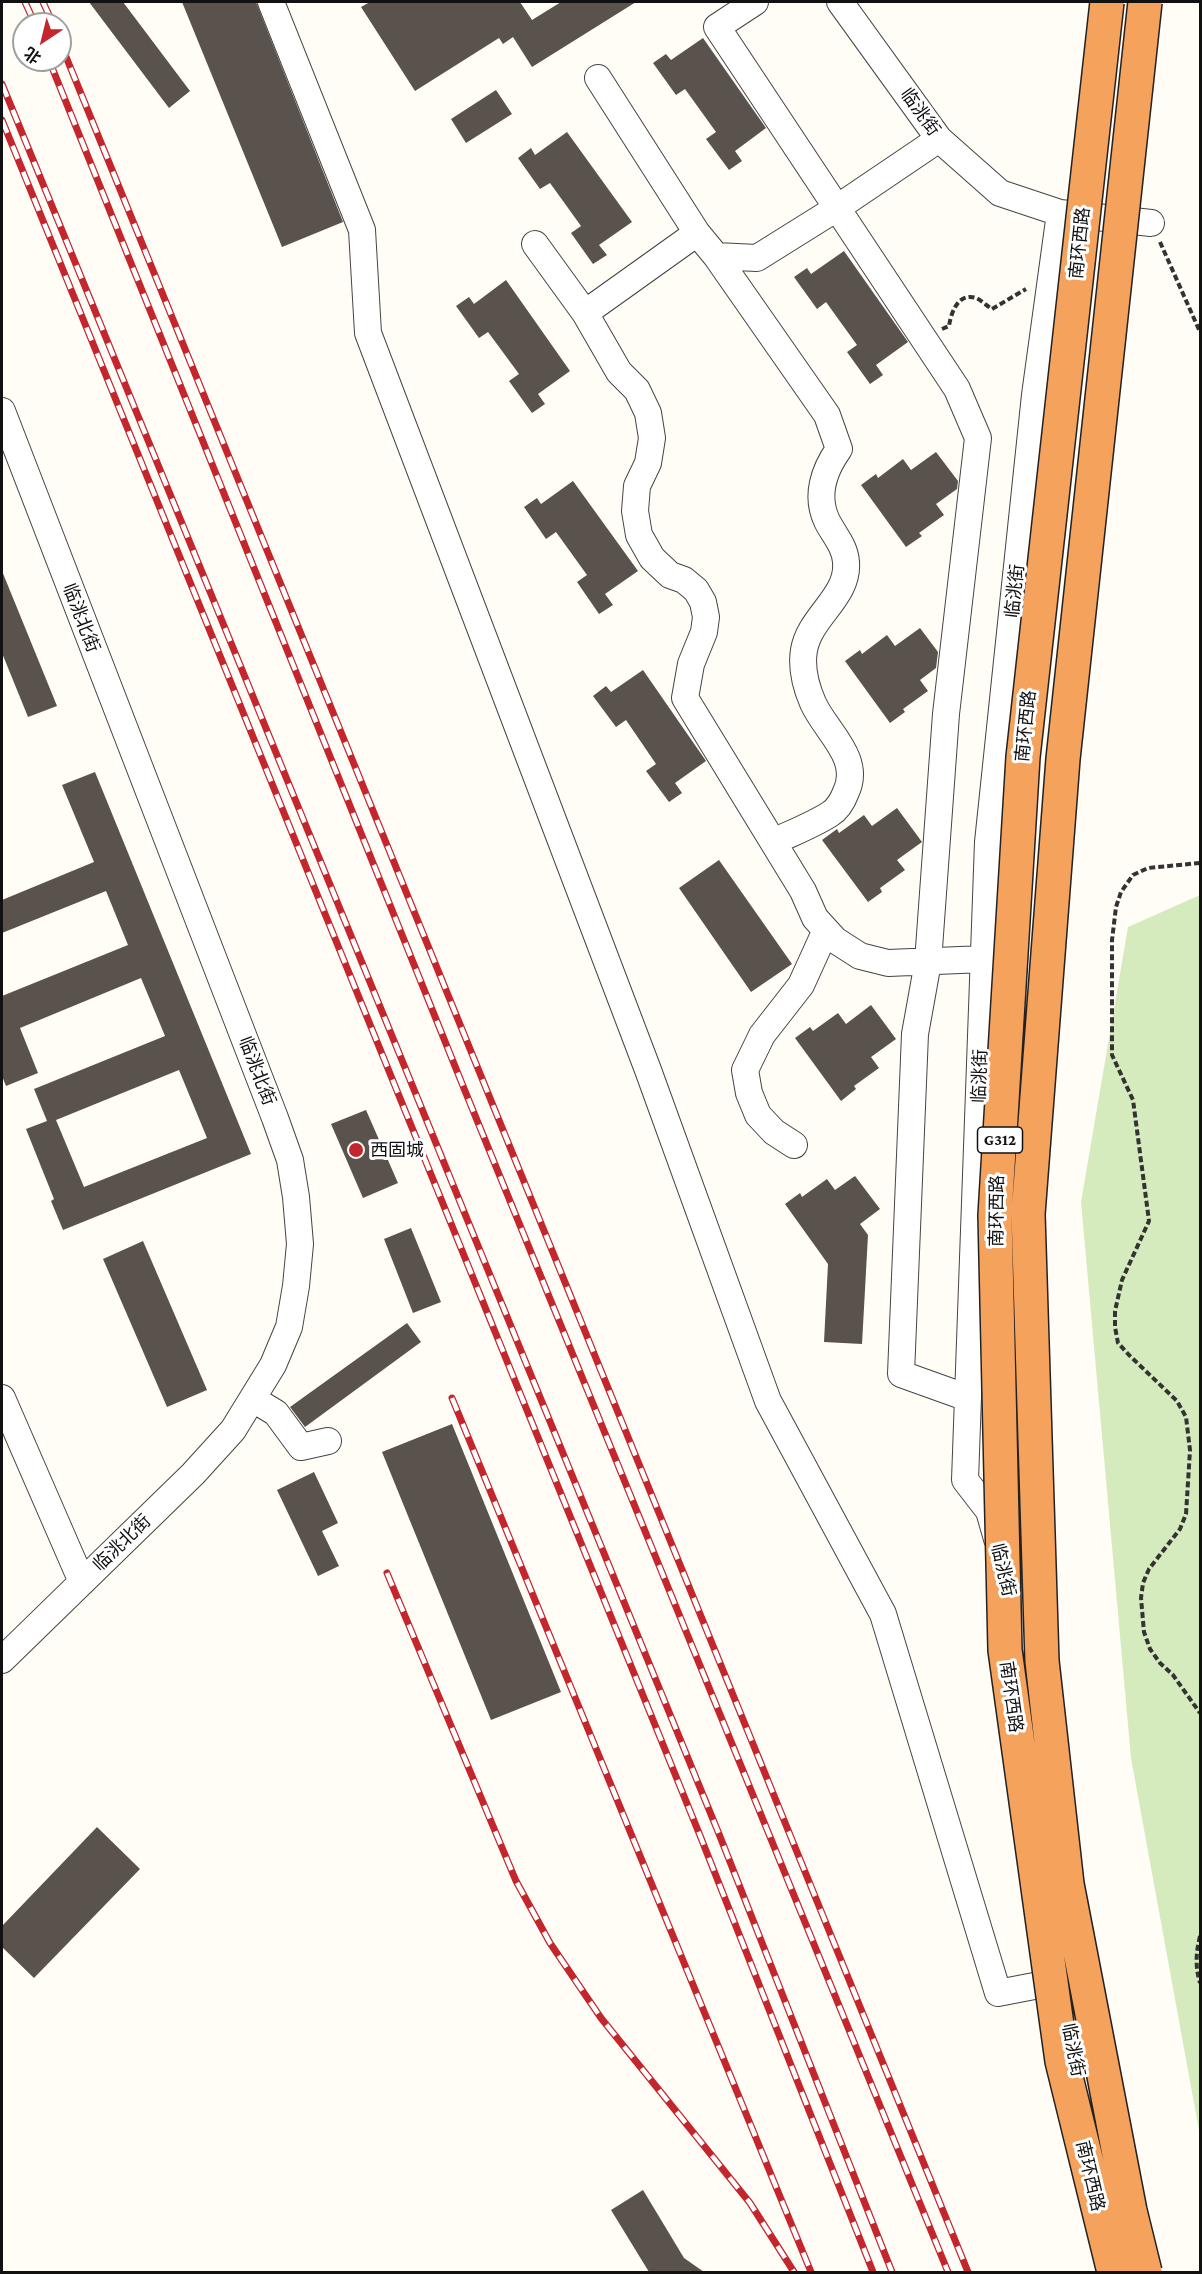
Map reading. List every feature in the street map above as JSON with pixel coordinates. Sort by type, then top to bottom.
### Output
[{"type":"highway","name":"南环西路","points":[[1107,2],[1023,757],[995,1215],[1005,1650],[1062,2061],[1114,2272]]},
{"type":"highway","name":"南环西路","points":[[1145,2],[1063,759],[1028,1214],[1042,1661],[1064,1861],[1130,2211],[1145,2272]]},
{"type":"street","points":[[271,2],[362,230],[368,333],[648,1070],[768,1401],[883,1614],[998,1993],[1060,1981]]},
{"type":"street","points":[[755,2],[717,27],[957,388],[978,438],[946,714],[928,962],[915,1034],[901,1374],[968,1398]]},
{"type":"street","name":"临洮街","points":[[840,2],[939,139],[1000,193],[1060,213],[1035,396],[988,842],[965,1480],[989,1511],[1007,1575],[1060,1981],[1097,2181],[1119,2272]]},
{"type":"street","points":[[598,78],[697,233],[717,256],[827,415],[839,449],[828,465],[822,482],[822,501],[827,520],[843,548],[846,563],[845,577],[840,590],[814,624],[804,650],[804,678],[814,704],[846,755],[850,770],[849,787],[842,801],[831,813],[773,842]]},
{"type":"street","points":[[717,256],[757,258],[837,208],[939,139]]},
{"type":"street","points":[[1060,213],[1151,222]]},
{"type":"street","points":[[585,313],[697,233]]},
{"type":"street","points":[[535,244],[585,313],[619,372],[637,390],[648,413],[652,438],[648,463],[638,486],[634,511],[639,535],[652,558],[670,575],[684,580],[696,590],[703,602],[706,617],[704,632],[691,664],[686,698],[803,891],[816,918],[835,940],[860,956],[888,963],[984,960]]},
{"type":"street","name":"临洮北街","points":[[2,411],[290,1161],[300,1244],[289,1327],[273,1365],[233,1430],[193,1474],[2,1660]]},
{"type":"street","points":[[794,1145],[774,1132],[758,1114],[749,1093],[745,1070],[762,1035],[801,985],[826,930]]},
{"type":"street","points":[[2,1398],[82,1582]]},
{"type":"street","points":[[253,1399],[276,1413],[301,1447],[328,1441]]},
{"type":"path","points":[[1151,222],[1200,332]]},
{"type":"path","points":[[924,339],[949,326],[953,307],[963,298],[975,298],[992,309],[1053,273]]},
{"type":"path","points":[[1200,863],[1148,868],[1132,875],[1118,900],[1112,940],[1112,1054],[1133,1100],[1149,1221],[1122,1280],[1115,1311],[1115,1327],[1118,1343],[1177,1401],[1186,1417],[1190,1450],[1186,1514],[1180,1529],[1149,1569],[1143,1583],[1141,1598],[1144,1632],[1150,1649],[1160,1663],[1173,1674],[1200,1713]]},
{"type":"path","points":[[1200,1936],[1196,1954],[1200,1983]]},
{"type":"green space","points":[[1200,895],[1200,2136],[1131,1758],[1081,1202],[1128,927]]},
{"type":"building","points":[[89,2],[123,2],[190,91],[169,108]]},
{"type":"building","points":[[182,2],[256,2],[343,222],[282,247]]},
{"type":"building","points":[[370,2],[520,2],[532,20],[561,2],[636,2],[532,67],[513,37],[503,44],[499,38],[415,91],[361,7]]},
{"type":"building","points":[[703,38],[766,128],[735,151],[742,161],[729,170],[706,139],[716,132],[685,89],[676,95],[653,63],[666,54],[671,60]]},
{"type":"building","points":[[496,90],[512,114],[466,143],[451,119]]},
{"type":"building","points":[[567,132],[632,222],[599,245],[607,255],[593,264],[571,233],[581,226],[550,183],[540,189],[518,158],[531,148],[535,155]]},
{"type":"building","points":[[844,251],[908,342],[876,365],[883,375],[870,384],[847,352],[857,345],[826,302],[817,309],[794,277],[807,268],[811,274]]},
{"type":"building","points":[[506,280],[570,371],[538,394],[545,404],[532,413],[509,381],[519,374],[488,332],[479,338],[456,306],[469,297],[474,304]]},
{"type":"building","points":[[936,452],[958,481],[957,489],[936,504],[944,515],[919,533],[922,536],[906,547],[861,485],[876,474],[878,478],[903,459],[911,470]]},
{"type":"building","points":[[573,481],[638,571],[605,594],[613,605],[599,614],[577,582],[587,575],[556,532],[546,539],[524,507],[537,498],[541,504]]},
{"type":"building","points":[[2,571],[57,706],[28,717],[2,653]]},
{"type":"building","points":[[920,628],[938,652],[936,668],[920,680],[928,691],[903,709],[905,712],[890,723],[845,661],[860,650],[862,654],[887,635],[895,646]]},
{"type":"building","points":[[643,670],[706,761],[675,783],[682,793],[669,802],[646,771],[656,764],[626,720],[616,727],[593,696],[606,686],[611,692]]},
{"type":"building","points":[[95,772],[251,1154],[63,1230],[51,1201],[54,1199],[26,1129],[47,1121],[34,1089],[165,1036],[141,978],[20,1028],[38,1073],[6,1086],[2,1076],[2,996],[128,945],[106,891],[2,933],[2,900],[94,862],[62,785]],"holes":[[[179,1070],[207,1138],[84,1187],[56,1120]]]},
{"type":"building","points":[[897,808],[922,842],[897,860],[905,870],[880,888],[882,892],[868,902],[822,840],[837,829],[839,833],[864,815],[872,826]]},
{"type":"building","points":[[719,860],[792,964],[751,992],[679,888]]},
{"type":"building","points":[[871,1005],[896,1039],[871,1057],[879,1068],[854,1086],[856,1089],[841,1101],[795,1038],[810,1027],[813,1031],[838,1013],[846,1024]]},
{"type":"building","points":[[366,1110],[398,1183],[363,1198],[331,1124]]},
{"type":"building","points":[[855,1176],[880,1209],[860,1224],[868,1235],[862,1344],[824,1342],[828,1264],[785,1204],[800,1193],[802,1197],[827,1179],[835,1190]]},
{"type":"building","points":[[411,1228],[441,1302],[413,1313],[384,1239]]},
{"type":"building","points":[[143,1241],[207,1390],[167,1407],[103,1259]]},
{"type":"building","points":[[407,1323],[421,1342],[305,1427],[290,1407]]},
{"type":"building","points":[[452,1424],[561,1692],[491,1720],[382,1452]]},
{"type":"building","points":[[314,1472],[338,1523],[322,1531],[339,1566],[318,1576],[277,1490]]},
{"type":"building","points":[[97,1827],[140,1869],[34,1978],[2,1947],[2,1926]]},
{"type":"building","points":[[643,2190],[684,2258],[704,2272],[649,2272],[611,2210]]},
{"type":"railway","points":[[25,2],[30,12]]},
{"type":"railway","points":[[43,2],[48,12]]},
{"type":"railway","points":[[72,71],[968,2272]]},
{"type":"railway","points":[[54,72],[463,1086],[948,2272]]},
{"type":"railway","points":[[2,84],[719,1834],[892,2272]]},
{"type":"railway","points":[[2,120],[699,1833],[873,2272]]},
{"type":"railway","points":[[452,1398],[811,2272]]},
{"type":"railway","points":[[387,1573],[516,1881],[550,1943],[601,2018],[750,2203],[794,2272]]},
{"type":"place","name":"西固城","points":[[356,1150]]}]
